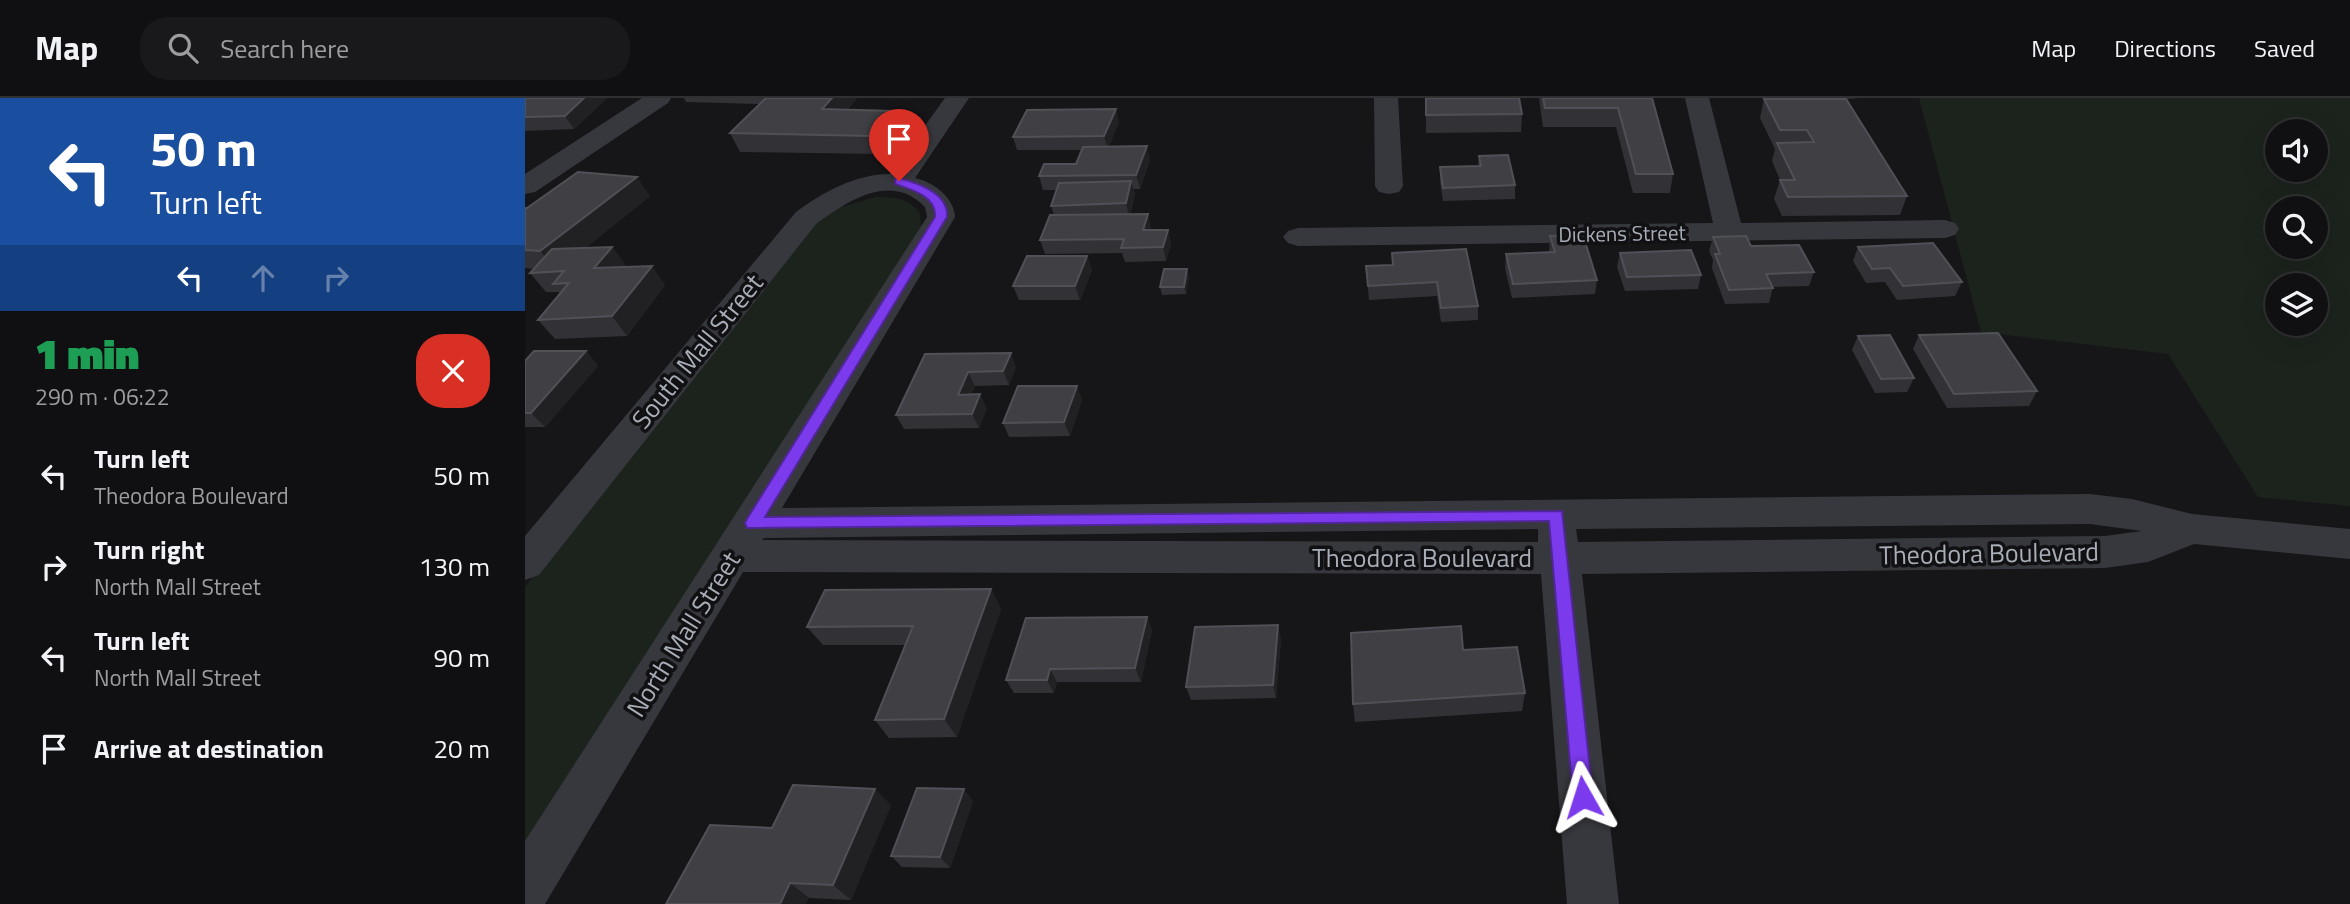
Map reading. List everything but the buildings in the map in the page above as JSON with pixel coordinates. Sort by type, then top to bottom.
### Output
[{"type":"street","points":[[525,186],[659,98]]},
{"type":"street","points":[[899,181],[957,98]]},
{"type":"street","points":[[1386,98],[1389,186]]},
{"type":"street","points":[[1697,98],[1729,232]]},
{"type":"street","name":"North Mall Street","points":[[525,888],[941,217],[942,210],[937,202],[924,190],[899,181]]},
{"type":"street","name":"South Mall Street","points":[[525,564],[792,231],[816,210],[847,192],[878,183],[899,181]]},
{"type":"street","name":"Dickens Street","points":[[1299,237],[1945,229]]},
{"type":"street","name":"Theodora Boulevard","points":[[742,540],[1558,536],[2105,552],[2148,545],[2192,529],[2350,544]]},
{"type":"street","points":[[1558,536],[1593,904]]},
{"type":"shaded area","points":[[1919,98],[2350,98],[2350,506],[2258,497],[2168,354],[1981,332]]},
{"type":"shaded area","points":[[876,197],[895,198],[911,204],[920,213],[921,228],[525,847],[525,587],[804,229],[831,210]]},
{"type":"route","points":[[899,181],[924,190],[937,202],[942,210],[941,217],[753,523],[1556,515],[1583,797]]}]
